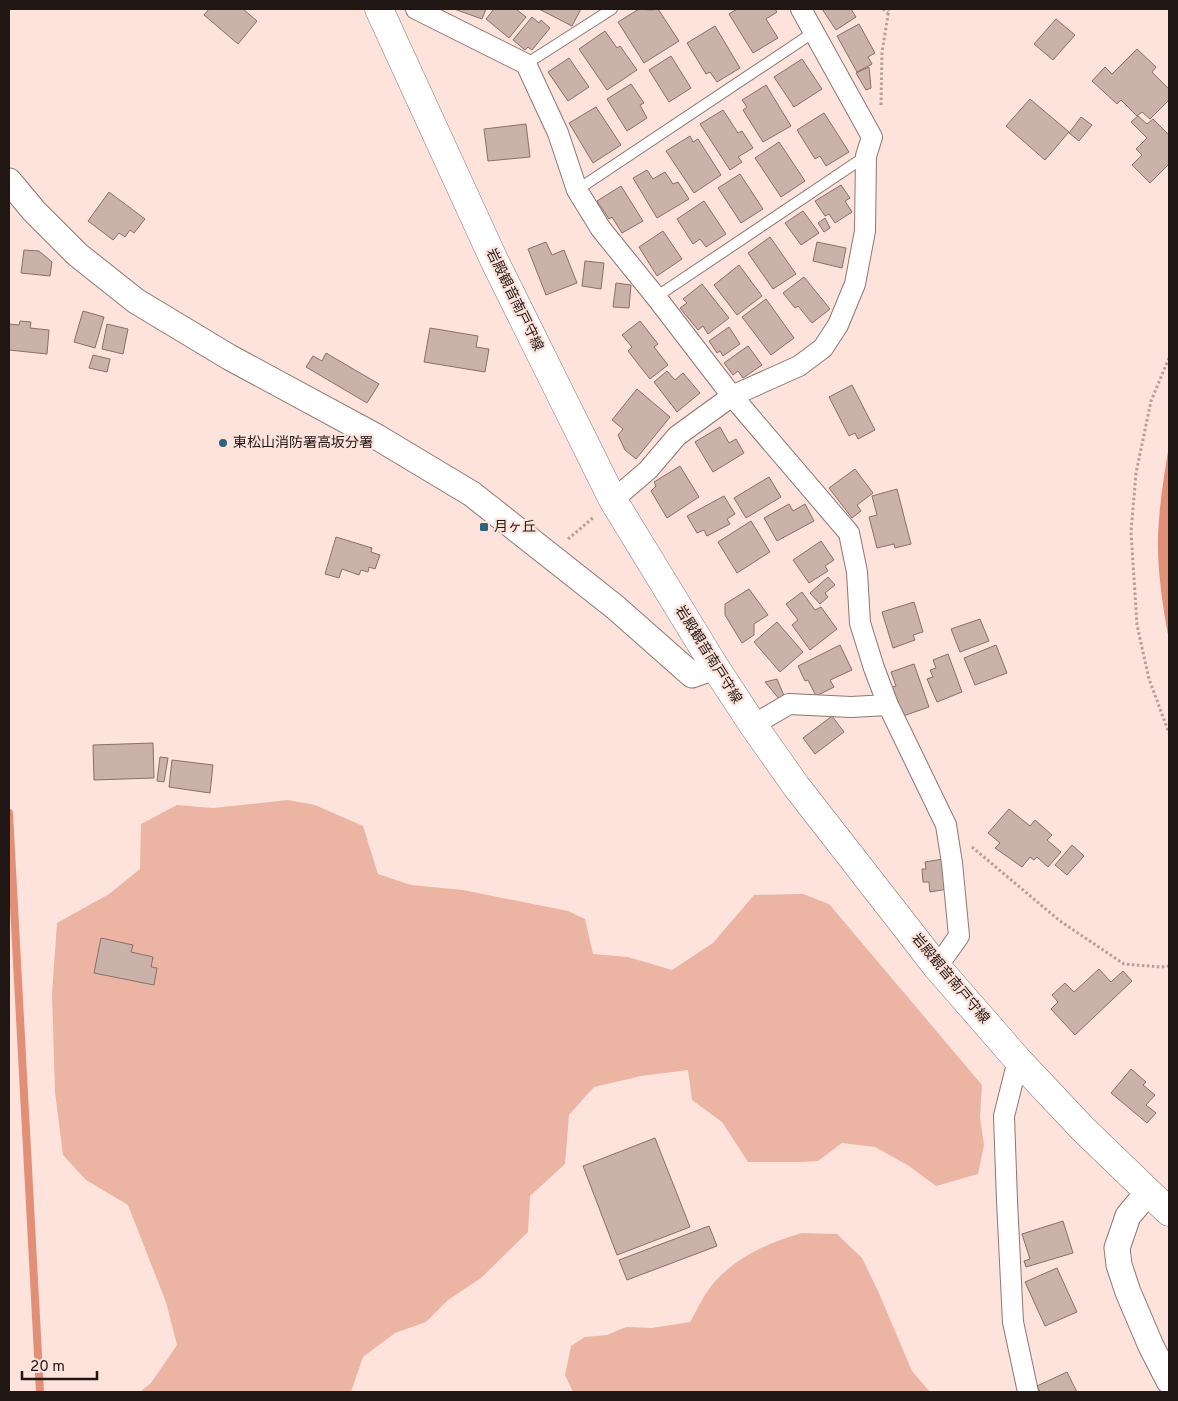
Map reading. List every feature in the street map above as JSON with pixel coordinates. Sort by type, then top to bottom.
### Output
[{"type":"main road","name":"岩殿観音南戸守線","points":[[379,9],[495,262],[613,500],[752,725],[796,786],[937,967],[1018,1060],[1083,1129],[1169,1212]]},
{"type":"street","points":[[416,9],[526,64],[558,134],[577,190],[601,229],[732,396],[849,533],[857,572],[860,623],[874,668],[888,705],[946,825],[952,863],[959,936],[937,967]]},
{"type":"street","points":[[613,500],[648,470],[677,436],[732,396],[799,366],[823,348],[838,325],[855,284],[865,232],[866,156],[872,137],[801,9]]},
{"type":"street","points":[[9,181],[34,211],[78,254],[136,301],[229,357],[377,437],[472,494],[615,607],[692,675],[715,666]]},
{"type":"street","points":[[752,725],[788,704],[851,707],[888,705]]},
{"type":"street","points":[[1018,1060],[1004,1116],[1013,1322],[1028,1392]]},
{"type":"street","points":[[1148,1192],[1128,1216],[1117,1248],[1119,1265],[1128,1292],[1151,1346],[1169,1381]]},
{"type":"lane","points":[[526,64],[612,9]]},
{"type":"lane","points":[[577,190],[814,32]]},
{"type":"lane","points":[[656,297],[866,156]]},
{"type":"path","points":[[872,137],[881,102],[882,52],[888,11],[883,9]]},
{"type":"path","points":[[1169,358],[1151,401],[1136,473],[1131,532],[1137,625],[1150,680],[1169,733]]},
{"type":"path","points":[[550,554],[596,517],[613,500]]},
{"type":"path","points":[[946,825],[1060,921],[1124,964],[1169,966]]},
{"type":"shaded area","points":[[1169,445],[1169,640],[1161,588],[1158,549],[1161,502]]},
{"type":"shaded area","points":[[288,800],[315,805],[363,826],[378,874],[411,885],[463,890],[568,911],[585,919],[593,954],[628,957],[672,970],[713,943],[754,895],[803,894],[829,904],[982,1085],[980,1117],[984,1145],[978,1174],[936,1186],[909,1166],[875,1147],[842,1143],[818,1161],[748,1162],[722,1122],[692,1100],[688,1070],[641,1076],[594,1087],[569,1115],[565,1164],[530,1196],[528,1232],[481,1278],[448,1300],[426,1322],[395,1333],[363,1357],[351,1392],[140,1392],[151,1383],[177,1345],[166,1302],[128,1205],[86,1180],[63,1155],[55,1092],[52,994],[57,923],[109,894],[140,869],[141,824],[177,805],[213,808]]},
{"type":"shaded area","points":[[802,1233],[837,1234],[862,1258],[912,1371],[930,1392],[573,1392],[565,1375],[571,1346],[585,1337],[607,1335],[626,1327],[652,1328],[690,1322],[709,1289],[731,1267],[765,1246]]},
{"type":"building","points":[[209,9],[243,9],[257,21],[238,44],[204,15]]},
{"type":"building","points":[[454,9],[486,9],[482,19]]},
{"type":"building","points":[[494,9],[516,9],[526,17],[509,38],[486,19]]},
{"type":"building","points":[[539,9],[581,9],[572,26]]},
{"type":"building","points":[[639,9],[658,9],[679,41],[644,63],[618,22]]},
{"type":"building","points":[[737,9],[775,9],[777,12],[766,19],[778,38],[753,53],[729,14]]},
{"type":"building","points":[[822,9],[851,9],[856,17],[836,30]]},
{"type":"building","points":[[532,17],[539,23],[541,20],[550,28],[532,50],[528,47],[525,50],[513,40]]},
{"type":"building","points":[[1056,19],[1075,35],[1053,60],[1034,44]]},
{"type":"building","points":[[859,24],[875,53],[868,57],[872,64],[857,72],[837,36]]},
{"type":"building","points":[[715,26],[740,68],[717,82],[710,72],[706,74],[687,43]]},
{"type":"building","points":[[605,31],[617,48],[620,46],[637,70],[607,90],[579,49]]},
{"type":"building","points":[[1137,49],[1156,67],[1152,72],[1169,89],[1169,100],[1150,119],[1142,112],[1137,116],[1121,100],[1117,104],[1092,81],[1105,67],[1112,74]]},
{"type":"building","points":[[671,56],[691,88],[669,102],[649,70]]},
{"type":"building","points":[[569,58],[589,87],[568,101],[548,72]]},
{"type":"building","points":[[802,59],[822,89],[794,107],[774,77]]},
{"type":"building","points":[[869,67],[871,88],[866,90],[856,73]]},
{"type":"building","points":[[631,84],[644,103],[640,105],[647,118],[627,131],[607,99]]},
{"type":"building","points":[[766,85],[791,126],[763,142],[743,110],[747,107],[742,100]]},
{"type":"building","points":[[1030,99],[1069,132],[1045,160],[1006,126]]},
{"type":"building","points":[[596,107],[621,145],[593,163],[569,123]]},
{"type":"building","points":[[723,110],[738,133],[742,131],[753,148],[738,157],[742,162],[730,170],[700,124]]},
{"type":"building","points":[[824,113],[849,152],[826,166],[820,156],[815,159],[797,130]]},
{"type":"building","points":[[1138,116],[1147,124],[1153,119],[1169,135],[1169,164],[1150,183],[1132,165],[1142,155],[1136,149],[1147,138],[1131,122]]},
{"type":"building","points":[[1081,117],[1092,125],[1079,141],[1069,133]]},
{"type":"building","points":[[526,124],[530,157],[488,161],[484,129]]},
{"type":"building","points":[[690,136],[693,142],[698,139],[721,175],[694,193],[666,151]]},
{"type":"building","points":[[779,142],[805,181],[781,197],[755,158]]},
{"type":"building","points":[[647,170],[653,179],[665,172],[673,184],[678,182],[689,199],[657,218],[633,178]]},
{"type":"building","points":[[740,174],[763,209],[741,223],[718,188]]},
{"type":"building","points":[[841,185],[850,198],[845,201],[852,212],[835,223],[829,214],[825,216],[815,201]]},
{"type":"building","points":[[621,186],[643,221],[622,233],[612,217],[609,219],[597,201]]},
{"type":"building","points":[[109,192],[145,219],[134,233],[130,230],[125,237],[119,233],[113,240],[88,221]]},
{"type":"building","points":[[704,201],[726,234],[706,247],[700,239],[693,244],[677,219]]},
{"type":"building","points":[[803,211],[819,233],[801,245],[785,223]]},
{"type":"building","points":[[825,218],[830,228],[824,232],[818,223]]},
{"type":"building","points":[[663,231],[682,259],[657,276],[639,247]]},
{"type":"building","points":[[770,237],[796,274],[773,289],[748,253]]},
{"type":"building","points":[[546,242],[552,255],[564,250],[577,283],[546,295],[528,249]]},
{"type":"building","points":[[817,242],[846,248],[842,268],[813,261]]},
{"type":"building","points":[[24,250],[39,251],[52,262],[50,276],[21,273]]},
{"type":"building","points":[[585,261],[604,263],[601,289],[582,286]]},
{"type":"building","points":[[739,265],[762,296],[737,315],[714,285]]},
{"type":"building","points":[[804,277],[830,309],[812,323],[798,306],[795,308],[783,293]]},
{"type":"building","points":[[616,283],[631,285],[629,308],[613,307]]},
{"type":"building","points":[[702,284],[729,318],[708,334],[703,326],[698,330],[680,308],[687,303],[683,299]]},
{"type":"building","points":[[766,299],[794,338],[771,355],[742,317]]},
{"type":"building","points":[[83,311],[104,317],[95,348],[74,342]]},
{"type":"building","points":[[20,321],[31,322],[30,328],[49,330],[47,354],[9,350],[9,324],[19,325]]},
{"type":"building","points":[[640,321],[658,344],[654,347],[668,365],[650,379],[628,351],[632,347],[622,335]]},
{"type":"building","points":[[107,324],[128,329],[123,354],[102,349]]},
{"type":"building","points":[[729,327],[740,344],[723,356],[720,351],[717,353],[709,341]]},
{"type":"building","points":[[430,328],[478,336],[476,347],[489,349],[485,372],[424,362]]},
{"type":"building","points":[[748,346],[762,365],[743,378],[738,371],[733,375],[724,363]]},
{"type":"building","points":[[326,353],[379,384],[367,403],[306,367],[313,356],[322,361]]},
{"type":"building","points":[[93,355],[110,359],[107,372],[89,368]]},
{"type":"building","points":[[667,371],[675,380],[683,373],[700,393],[677,412],[654,382]]},
{"type":"building","points":[[852,385],[875,430],[858,439],[855,433],[849,436],[829,397]]},
{"type":"building","points":[[637,389],[670,417],[636,459],[625,450],[618,435],[623,429],[612,420]]},
{"type":"building","points":[[720,427],[729,443],[736,439],[744,453],[713,472],[695,442]]},
{"type":"building","points":[[680,466],[699,497],[667,518],[651,491],[656,486],[654,482]]},
{"type":"building","points":[[855,469],[873,493],[857,505],[861,511],[852,518],[829,488]]},
{"type":"building","points":[[769,477],[781,497],[746,518],[734,498]]},
{"type":"building","points":[[897,489],[911,544],[895,548],[894,544],[877,548],[869,517],[877,515],[872,496]]},
{"type":"building","points":[[724,496],[735,514],[727,519],[730,524],[707,536],[704,530],[697,533],[687,516]]},
{"type":"building","points":[[789,504],[793,511],[805,504],[814,521],[777,541],[764,518]]},
{"type":"building","points":[[751,521],[770,552],[737,573],[718,542]]},
{"type":"building","points":[[336,537],[372,548],[371,552],[380,555],[375,569],[369,567],[368,572],[361,570],[359,575],[342,569],[339,578],[325,574]]},
{"type":"building","points":[[821,541],[834,560],[825,566],[828,571],[809,583],[793,560]]},
{"type":"building","points":[[828,577],[835,585],[825,593],[828,597],[820,604],[810,593]]},
{"type":"building","points":[[749,589],[768,615],[754,624],[754,635],[742,643],[725,615],[725,604]]},
{"type":"building","points":[[802,592],[815,610],[821,607],[837,629],[810,650],[792,625],[798,620],[786,604]]},
{"type":"building","points":[[914,602],[923,632],[913,635],[915,640],[893,648],[882,612]]},
{"type":"building","points":[[980,619],[989,641],[960,652],[951,629]]},
{"type":"building","points":[[777,622],[803,652],[780,672],[754,642]]},
{"type":"building","points":[[840,645],[852,670],[830,680],[834,687],[816,696],[808,680],[805,681],[798,666]]},
{"type":"building","points":[[996,645],[1007,673],[975,685],[964,658]]},
{"type":"building","points":[[948,654],[962,692],[937,702],[927,679],[933,677],[930,670],[936,668],[933,660]]},
{"type":"building","points":[[914,664],[929,707],[903,716],[892,687],[896,686],[891,672]]},
{"type":"building","points":[[777,679],[785,698],[780,700],[765,682]]},
{"type":"building","points":[[832,716],[844,732],[815,754],[803,738]]},
{"type":"building","points":[[153,743],[154,778],[94,780],[93,745]]},
{"type":"building","points":[[160,757],[168,758],[164,782],[157,781]]},
{"type":"building","points":[[172,760],[213,765],[210,793],[169,787]]},
{"type":"building","points":[[1009,809],[1030,826],[1035,820],[1052,835],[1047,840],[1061,852],[1048,867],[1037,857],[1034,860],[1030,857],[1022,867],[995,848],[1000,843],[988,833]]},
{"type":"building","points":[[1072,845],[1084,856],[1067,875],[1055,865]]},
{"type":"building","points":[[943,859],[948,889],[930,892],[929,882],[923,882],[922,869],[926,869],[925,862]]},
{"type":"building","points":[[101,938],[133,945],[131,952],[153,957],[151,967],[157,968],[154,985],[94,973]]},
{"type":"building","points":[[1099,969],[1111,982],[1123,971],[1132,981],[1075,1035],[1051,1009],[1058,1002],[1052,995],[1065,983],[1074,992]]},
{"type":"building","points":[[1131,1069],[1146,1082],[1143,1085],[1155,1095],[1146,1105],[1156,1113],[1147,1123],[1111,1093]]},
{"type":"building","points":[[655,1138],[690,1227],[617,1255],[583,1166]]},
{"type":"building","points":[[1063,1221],[1073,1253],[1026,1267],[1024,1261],[1030,1259],[1022,1234]]},
{"type":"building","points":[[709,1226],[717,1246],[627,1280],[619,1260]]},
{"type":"building","points":[[1057,1268],[1077,1312],[1045,1326],[1025,1282]]},
{"type":"building","points":[[1067,1372],[1077,1392],[1040,1392],[1037,1386]]},
{"type":"waterway","points":[[9,813],[40,1392]]},
{"type":"place","name":"東松山消防署高坂分署","points":[[223,443]]},
{"type":"place","name":"月ヶ丘","points":[[484,527]]}]
